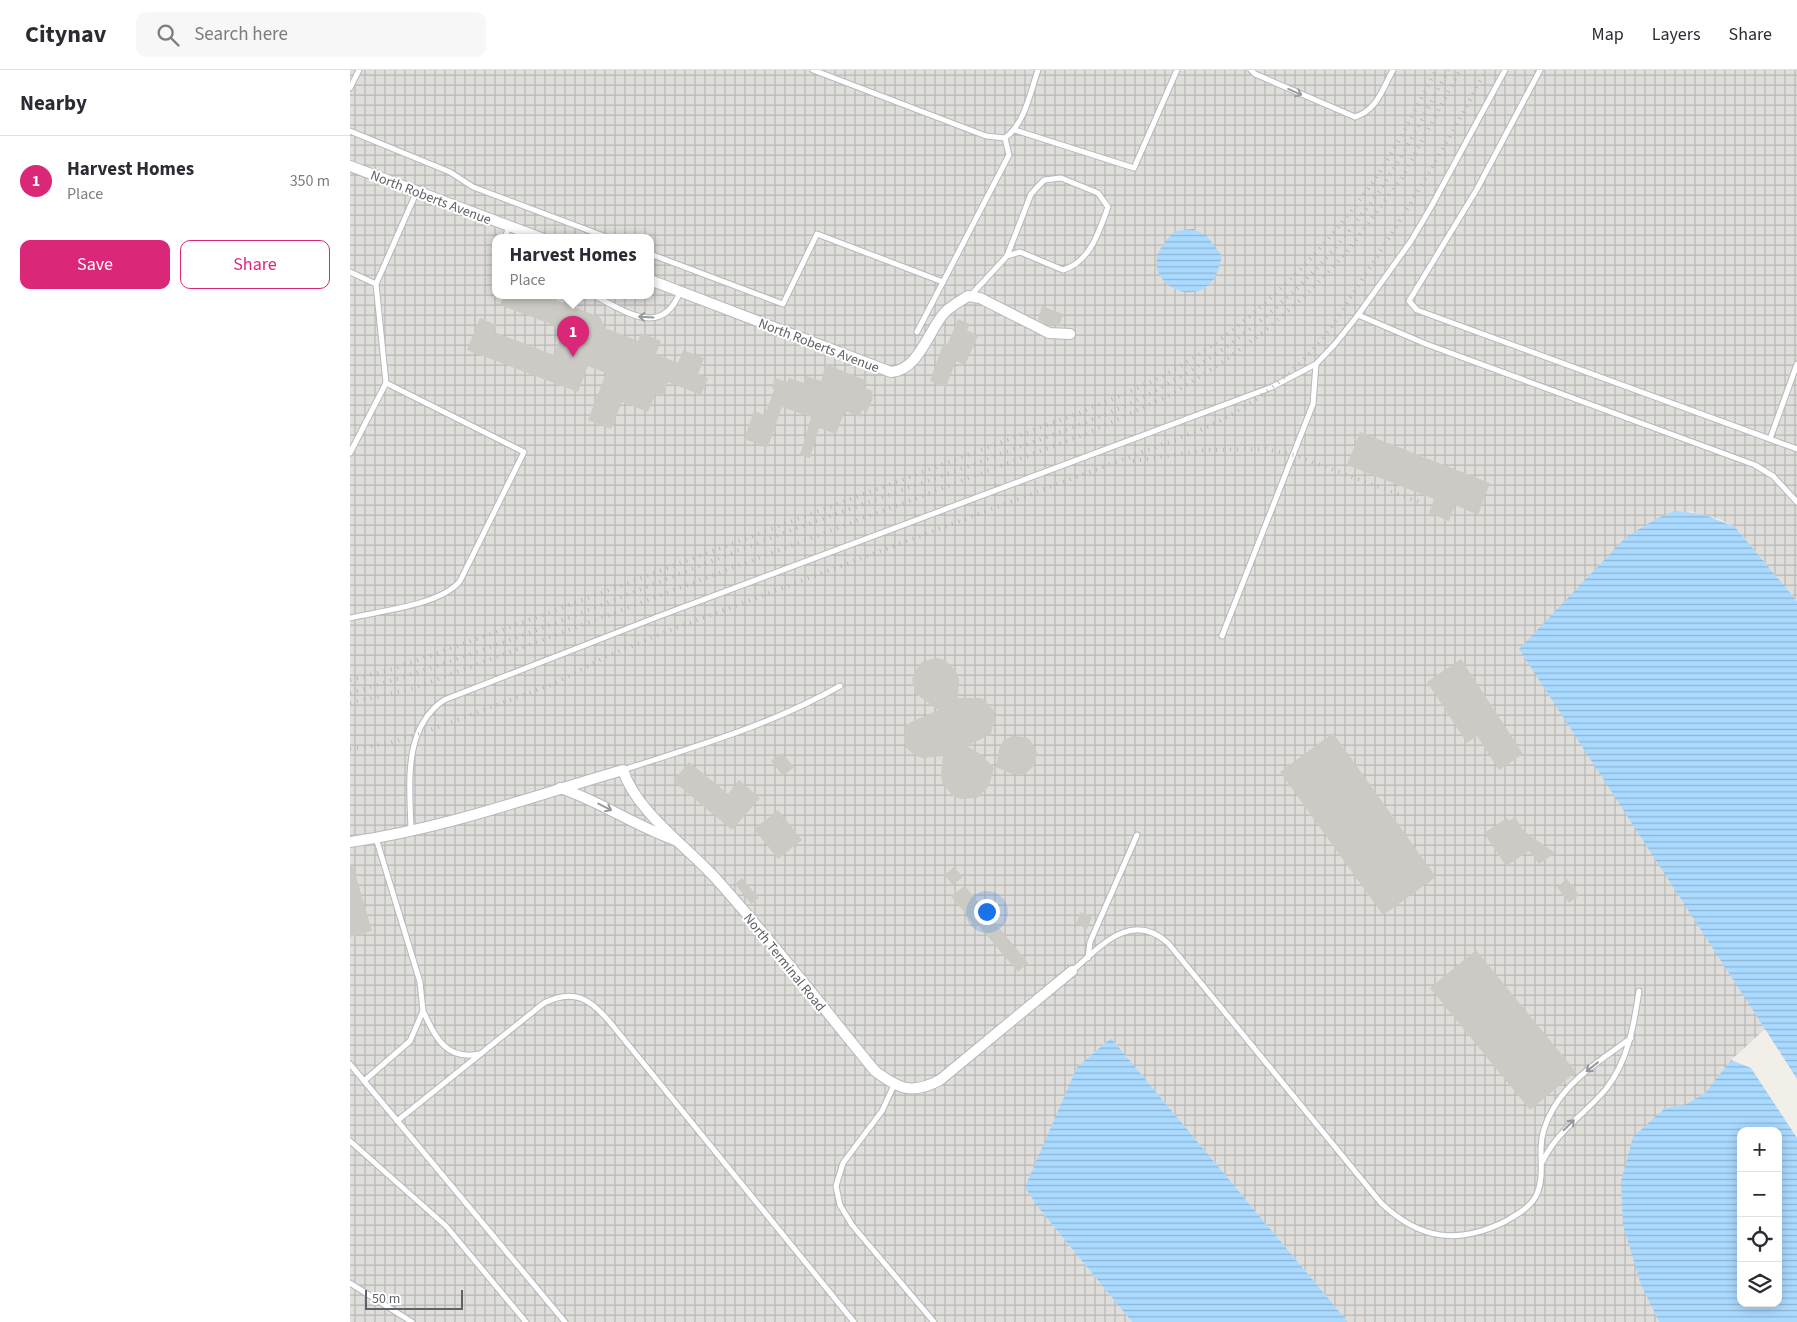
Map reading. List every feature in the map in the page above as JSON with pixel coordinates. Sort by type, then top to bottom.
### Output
[{"type":"street","name":"North Roberts Avenue","points":[[350,166],[530,234]]},
{"type":"street","name":"North Roberts Avenue","points":[[654,282],[891,372],[899,372],[911,363],[945,313],[970,296]]},
{"type":"street","points":[[970,296],[980,298],[1050,333],[1070,334]]},
{"type":"street","points":[[350,842],[411,831],[623,770]]},
{"type":"street","name":"North Terminal Road","points":[[623,770],[626,780],[637,797],[675,840],[705,866],[875,1071],[894,1086]]},
{"type":"street","name":"North Terminal Road","points":[[560,788],[582,795],[657,833],[675,840]]},
{"type":"street","points":[[894,1086],[926,1087],[940,1080],[1072,971]]},
{"type":"lane","points":[[350,88],[359,70]]},
{"type":"lane","points":[[813,70],[986,136],[1005,138],[1015,130],[1038,70]]},
{"type":"lane","points":[[1015,130],[1134,168],[1177,70]]},
{"type":"lane","points":[[1251,70],[1255,74],[1355,117],[1366,113],[1374,105],[1393,70]]},
{"type":"lane","points":[[411,831],[410,787],[415,740],[420,725],[426,716],[444,700],[648,620],[1272,387],[1316,364],[1358,315],[1411,241],[1505,70]]},
{"type":"lane","points":[[1540,70],[1477,189],[1409,301],[1417,310],[1797,449]]},
{"type":"lane","points":[[350,131],[450,172],[473,187],[598,234]]},
{"type":"lane","points":[[917,332],[1009,155],[1005,138]]},
{"type":"lane","points":[[970,296],[1007,256],[1031,194],[1044,180],[1061,178],[1098,193],[1108,207],[1101,228],[1085,257],[1075,267],[1063,270],[1020,252],[1007,256]]},
{"type":"lane","points":[[350,453],[386,383],[376,284],[418,191]]},
{"type":"lane","points":[[506,234],[509,226]]},
{"type":"lane","points":[[654,256],[783,304],[817,234],[943,282]]},
{"type":"lane","points":[[350,272],[376,284]]},
{"type":"lane","points":[[601,299],[637,316],[646,318],[658,317],[670,312],[681,292]]},
{"type":"lane","points":[[1358,315],[1426,344],[1755,465],[1773,476],[1797,502]]},
{"type":"lane","points":[[1222,636],[1258,551],[1313,404],[1316,364]]},
{"type":"lane","points":[[1770,439],[1797,364]]},
{"type":"lane","points":[[350,618],[436,599],[454,589],[460,582],[524,452],[386,383]]},
{"type":"lane","points":[[623,770],[748,730],[786,715],[840,686]]},
{"type":"lane","points":[[1088,958],[1090,942],[1137,835]]},
{"type":"lane","points":[[376,838],[420,982],[423,1011],[439,1042],[445,1048],[461,1055],[471,1056],[483,1053]]},
{"type":"lane","points":[[1072,971],[1121,933],[1133,929],[1147,929],[1157,934],[1174,950],[1381,1203],[1408,1226],[1438,1235],[1456,1236],[1492,1227],[1516,1215],[1534,1201],[1540,1183],[1543,1130],[1553,1109],[1564,1092],[1588,1069],[1632,1038]]},
{"type":"lane","points":[[1542,1164],[1550,1146],[1607,1087],[1632,1038],[1639,991]]},
{"type":"lane","points":[[397,1121],[544,1003],[553,998],[567,996],[586,999],[610,1021],[854,1322]]},
{"type":"lane","points":[[364,1081],[410,1041],[423,1011]]},
{"type":"lane","points":[[350,1064],[565,1322]]},
{"type":"lane","points":[[894,1086],[882,1111],[844,1163],[836,1186],[840,1205],[852,1225],[934,1322]]},
{"type":"lane","points":[[350,1141],[446,1226],[526,1322]]},
{"type":"lane","points":[[350,1283],[412,1322]]},
{"type":"shaded area","points":[[350,70],[1797,70],[1797,601],[1735,527],[1719,519],[1689,511],[1797,1079],[1731,1060],[1705,1093],[1686,1104],[1665,1108],[1641,1285],[1659,1322],[1348,1322],[1111,1038],[1077,1067],[1063,1101],[1037,1206],[1132,1322],[350,1322]]},
{"type":"water","points":[[1193,229],[1207,236],[1222,256],[1216,275],[1207,287],[1195,292],[1183,292],[1171,287],[1162,279],[1157,268],[1158,255],[1174,232]]},
{"type":"water","points":[[1674,511],[1703,514],[1735,527],[1797,601],[1797,1322],[1659,1322],[1641,1285],[1623,1225],[1621,1181],[1633,1137],[1665,1108],[1686,1104],[1705,1093],[1731,1060],[1765,1029],[1519,649],[1626,537],[1656,519]]},
{"type":"water","points":[[1111,1038],[1348,1322],[1132,1322],[1037,1206],[1025,1187],[1077,1067]]},
{"type":"pier","points":[[1765,1029],[1797,1079],[1797,1138],[1751,1068],[1731,1060]]},
{"type":"building","points":[[503,299],[552,299],[600,317],[605,328],[638,341],[641,333],[661,341],[656,354],[678,363],[683,350],[704,358],[698,374],[708,378],[701,395],[668,382],[663,396],[656,393],[648,412],[622,402],[611,429],[588,420],[606,373],[588,366],[578,392],[467,350],[480,318],[497,325],[494,332],[554,355],[564,329],[500,305]]},
{"type":"building","points":[[1042,306],[1063,314],[1059,326],[1050,324],[1049,326],[1038,320]]},
{"type":"building","points":[[958,319],[970,324],[967,330],[978,336],[965,365],[956,361],[946,387],[930,381],[943,344],[947,345]]},
{"type":"building","points":[[826,364],[867,381],[864,388],[873,391],[871,397],[873,398],[867,412],[862,410],[860,417],[845,411],[836,434],[819,428],[810,458],[800,455],[811,417],[782,407],[768,447],[744,439],[754,411],[765,415],[774,390],[772,387],[775,378],[787,382],[789,378],[804,383],[806,376],[821,381]]},
{"type":"building","points":[[1360,432],[1490,483],[1478,515],[1455,505],[1449,521],[1429,513],[1434,499],[1347,465]]},
{"type":"building","points":[[937,658],[945,660],[956,671],[959,679],[958,698],[982,698],[993,709],[995,716],[991,734],[967,746],[982,755],[994,768],[989,786],[977,798],[960,799],[953,796],[942,783],[943,756],[922,758],[916,756],[906,748],[904,742],[905,728],[909,723],[938,710],[916,694],[912,680],[918,666],[923,661]]},
{"type":"building","points":[[1461,659],[1523,754],[1499,770],[1477,736],[1467,743],[1427,682]]},
{"type":"building","points":[[1333,733],[1436,877],[1383,915],[1280,772]]},
{"type":"building","points":[[1012,736],[1025,737],[1030,740],[1037,752],[1035,765],[1025,774],[1012,774],[996,767],[999,749],[1003,741]]},
{"type":"building","points":[[782,753],[794,767],[783,776],[771,761]]},
{"type":"building","points":[[689,762],[728,794],[739,780],[760,798],[732,830],[673,781]]},
{"type":"building","points":[[778,810],[802,840],[778,859],[754,829]]},
{"type":"building","points":[[1515,817],[1524,831],[1555,853],[1539,864],[1529,851],[1506,866],[1484,833],[1507,818],[1509,821]]},
{"type":"building","points":[[350,866],[353,866],[372,931],[350,937]]},
{"type":"building","points":[[954,867],[963,877],[953,885],[944,875]]},
{"type":"building","points":[[742,878],[759,898],[751,904],[735,884]]},
{"type":"building","points":[[1567,879],[1579,895],[1569,903],[1557,887]]},
{"type":"building","points":[[965,886],[1028,963],[1018,972],[978,925],[976,927],[951,896]]},
{"type":"building","points":[[1081,912],[1092,917],[1087,929],[1076,924]]},
{"type":"building","points":[[1476,950],[1576,1072],[1530,1110],[1430,988]]},
{"type":"railway","points":[[350,680],[393,669],[524,622],[1082,412],[1155,380],[1186,363],[1245,321],[1299,271],[1324,244],[1378,175],[1436,70]]},
{"type":"railway","points":[[350,693],[409,675],[525,634],[811,523],[1071,428],[1137,400],[1182,376],[1211,358],[1264,317],[1290,295],[1336,247],[1395,167],[1448,70]]},
{"type":"railway","points":[[350,703],[414,688],[627,608],[1090,432],[1172,394],[1223,362],[1271,326],[1310,291],[1347,252],[1402,178],[1460,70]]},
{"type":"railway","points":[[350,749],[387,744],[433,729],[553,684],[607,656],[666,632],[1193,433],[1241,409],[1270,389],[1297,366],[1318,344],[1333,324],[1414,198],[1486,70]]},
{"type":"railway","points":[[1133,461],[1207,450],[1266,449],[1294,455],[1424,504]]},
{"type":"place","name":"Harvest Homes","points":[[573,357]]}]
